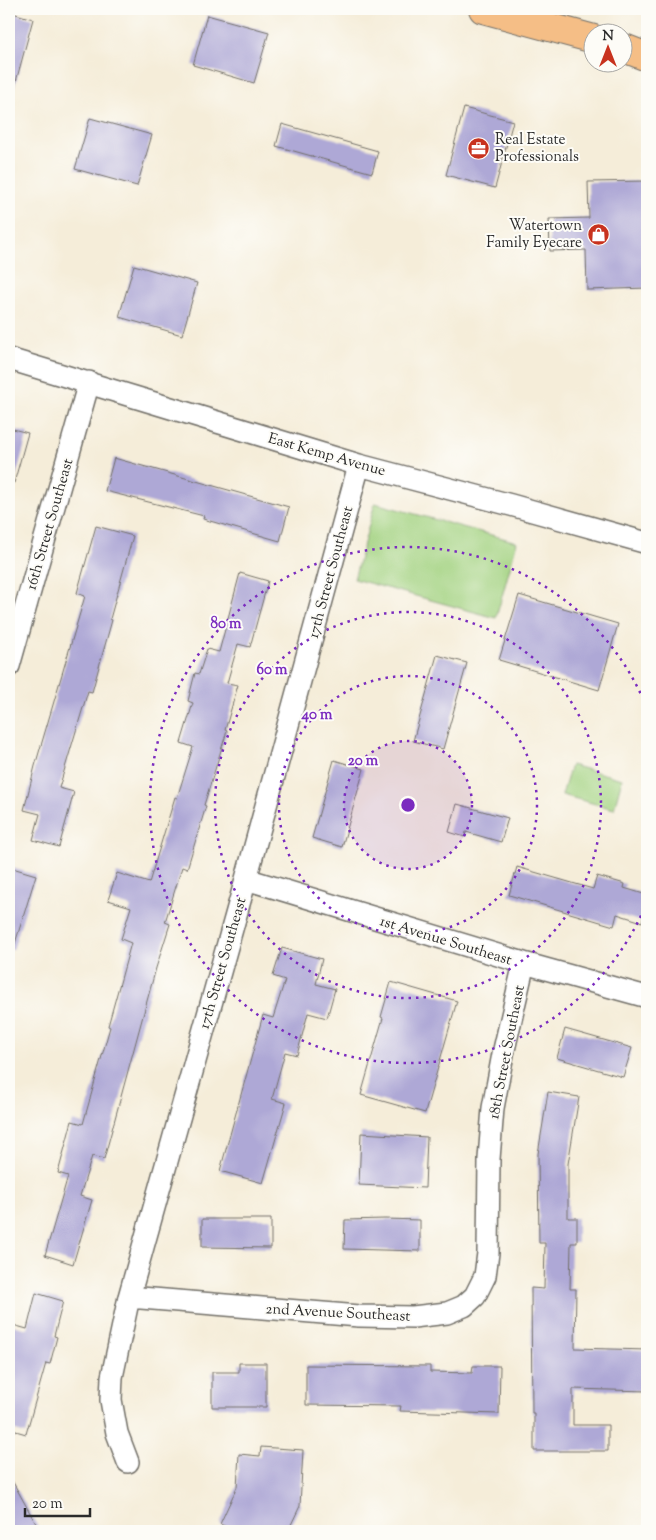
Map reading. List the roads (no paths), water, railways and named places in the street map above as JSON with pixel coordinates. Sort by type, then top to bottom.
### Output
[{"type":"main road","points":[[483,9],[584,35]]},
{"type":"main road","points":[[634,52],[647,57]]},
{"type":"street","name":"East Kemp Avenue","points":[[9,359],[359,465],[647,543]]},
{"type":"street","name":"16th Street Southeast","points":[[9,666],[89,382]]},
{"type":"street","name":"17th Street Southeast","points":[[128,1462],[117,1434],[111,1400],[112,1377],[129,1297],[359,465]]},
{"type":"street","name":"1st Avenue Southeast","points":[[246,879],[524,963],[647,997]]},
{"type":"street","name":"18th Street Southeast","points":[[488,1231],[489,1159],[493,1108],[503,1054],[524,963]]},
{"type":"street","name":"2nd Avenue Southeast","points":[[129,1297],[359,1316],[413,1317],[447,1313],[464,1306],[476,1296],[485,1276],[488,1231]]},
{"type":"place","name":"Real Estate Professionals","points":[[479,148]]},
{"type":"place","name":"Watertown Family Eyecare","points":[[598,234]]}]
